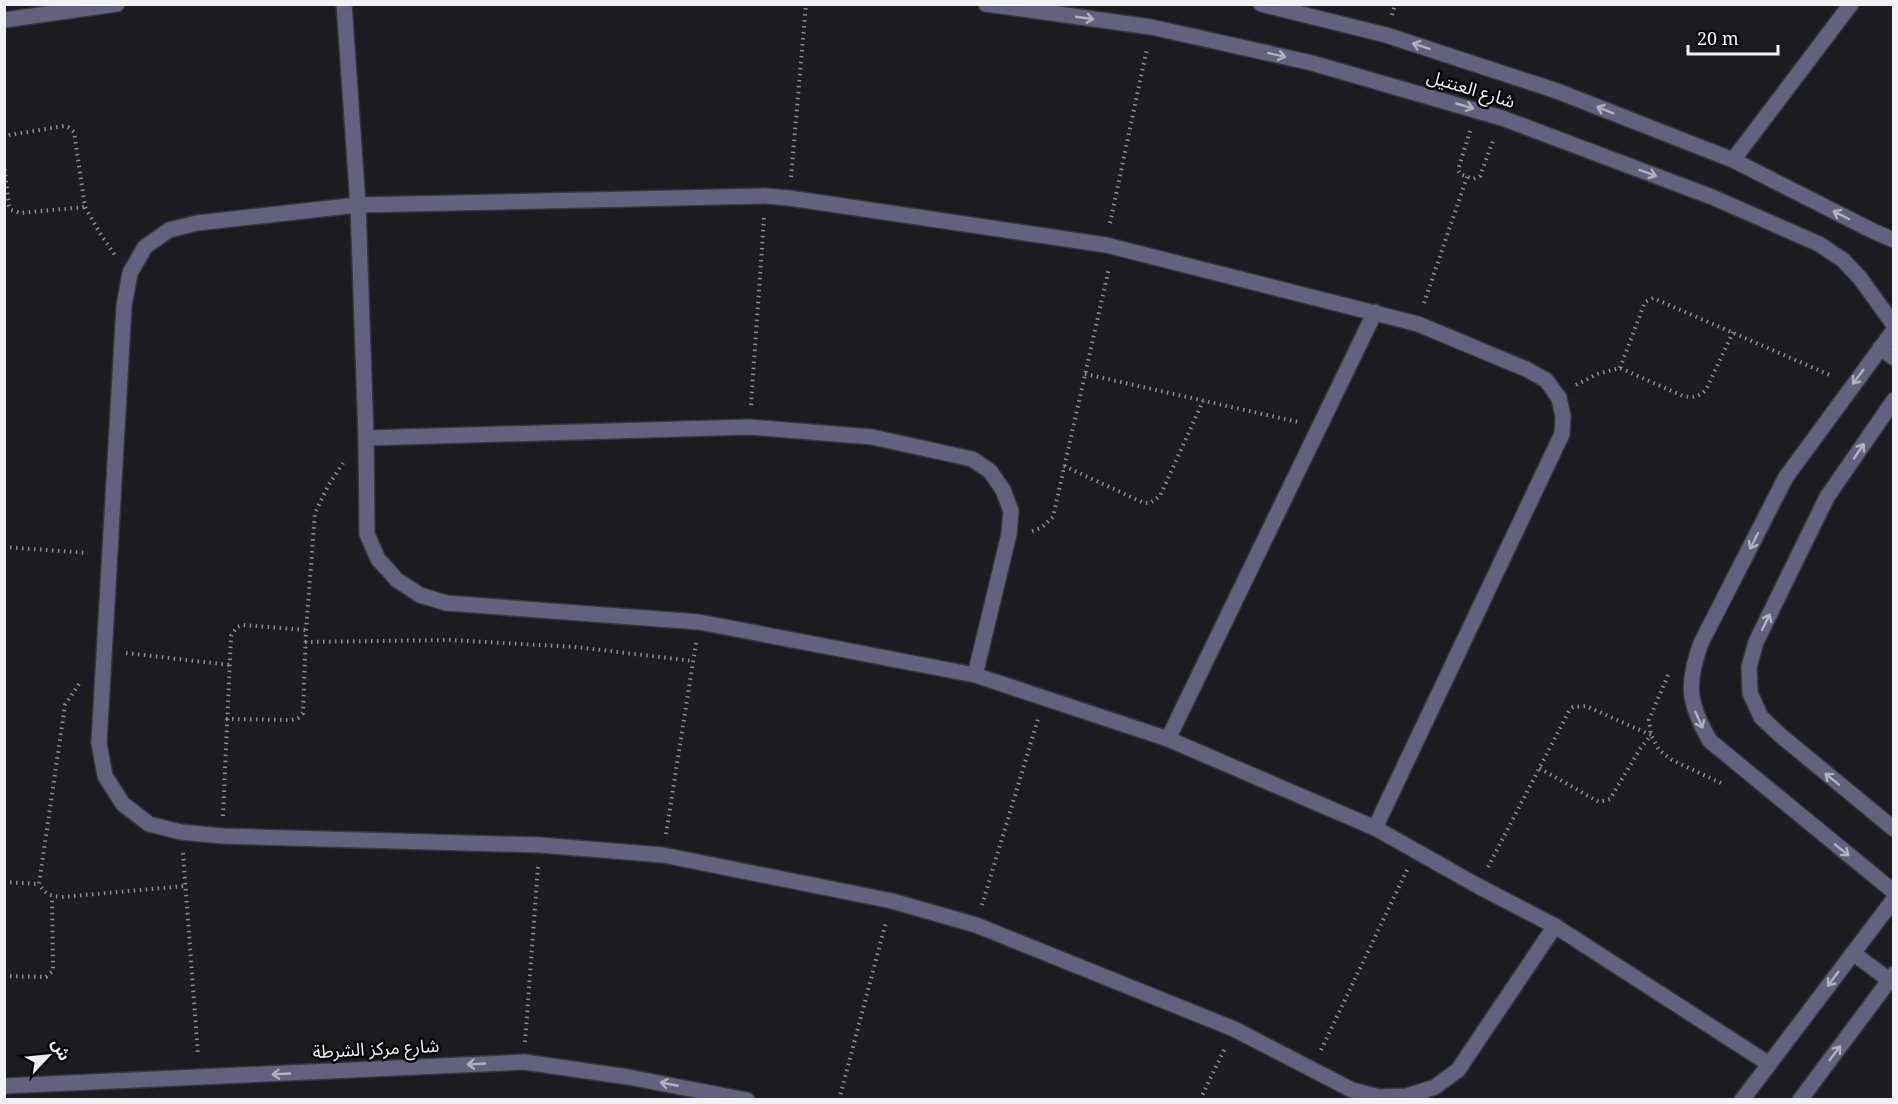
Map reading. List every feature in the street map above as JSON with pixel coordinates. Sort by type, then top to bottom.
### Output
[{"type":"street","points":[[4,20],[117,4]]},
{"type":"street","points":[[344,4],[358,205],[367,534],[378,560],[397,580],[420,595],[446,603],[699,622],[975,675],[1168,739],[1376,828],[1555,926],[1769,1064]]},
{"type":"street","name":"شارع العنتيل","points":[[986,4],[1151,27],[1312,63],[1502,118],[1712,197],[1819,244],[1843,260],[1860,278],[1893,325]]},
{"type":"street","name":"شارع العنتيل","points":[[1260,4],[1386,35],[1557,91],[1733,160],[1893,240]]},
{"type":"street","points":[[1733,160],[1851,4]]},
{"type":"street","points":[[1376,828],[1562,434],[1563,416],[1559,398],[1546,380],[1526,369],[1418,324],[1110,246],[765,196],[358,205],[197,223],[169,230],[146,248],[130,273],[124,306],[99,743],[105,776],[123,804],[149,824],[181,832],[222,836],[540,845],[663,855],[892,901],[976,925],[1234,1029],[1352,1090],[1379,1097],[1407,1096],[1435,1087],[1458,1070],[1555,926]]},
{"type":"street","points":[[1168,739],[1375,312]]},
{"type":"street","points":[[1893,330],[1786,477],[1701,643],[1692,668],[1690,693],[1697,718],[1710,741],[1893,892]]},
{"type":"street","points":[[1880,348],[1893,358]]},
{"type":"street","points":[[1893,400],[1827,497],[1756,642],[1749,667],[1750,693],[1761,717],[1779,735],[1893,829]]},
{"type":"street","points":[[366,438],[750,427],[872,437],[972,459],[990,471],[1003,490],[1011,511],[1010,534],[975,675]]},
{"type":"street","points":[[1742,1100],[1893,899]]},
{"type":"street","points":[[1809,1096],[1891,977],[1853,953]]},
{"type":"street","name":"شارع مركز الشرطة","points":[[4,1086],[524,1062],[628,1077],[747,1100]]},
{"type":"path","points":[[789,198],[806,4]]},
{"type":"path","points":[[1010,534],[1026,534],[1041,528],[1053,517],[1085,374],[1151,27]]},
{"type":"path","points":[[1477,110],[1458,168],[1460,174],[1467,177],[1475,179],[1479,176],[1502,118]]},
{"type":"path","points":[[4,139],[10,135],[64,126],[72,129],[86,207],[101,235],[130,273]]},
{"type":"path","points":[[4,163],[11,210],[20,213],[86,207]]},
{"type":"path","points":[[1418,324],[1467,177]]},
{"type":"path","points":[[750,427],[765,196]]},
{"type":"path","points":[[1620,368],[1645,302],[1653,298],[1852,385]]},
{"type":"path","points":[[1559,398],[1577,384],[1598,374],[1620,368],[1683,396],[1692,398],[1700,396],[1706,390],[1733,333]]},
{"type":"path","points":[[1085,374],[1319,427]]},
{"type":"path","points":[[1064,466],[1144,503],[1150,503],[1160,496],[1203,401]]},
{"type":"path","points":[[226,719],[291,720],[303,713],[306,630],[315,513],[328,486],[345,461],[366,438]]},
{"type":"path","points":[[4,547],[110,555]]},
{"type":"path","points":[[663,855],[699,622]]},
{"type":"path","points":[[222,836],[231,636],[237,627],[243,625],[306,630]]},
{"type":"path","points":[[306,642],[449,640],[576,647],[693,661]]},
{"type":"path","points":[[185,886],[52,896],[44,892],[39,884],[65,705],[104,656],[230,664]]},
{"type":"path","points":[[976,925],[1044,699]]},
{"type":"path","points":[[1479,886],[1539,768],[1569,711],[1574,707],[1586,706],[1651,735],[1610,799],[1605,802],[1599,802],[1539,768]]},
{"type":"path","points":[[181,832],[200,1078]]},
{"type":"path","points":[[524,1062],[540,845]]},
{"type":"path","points":[[1312,1069],[1416,851]]},
{"type":"path","points":[[4,882],[39,884]]},
{"type":"path","points":[[4,976],[46,977],[52,971],[52,896]]},
{"type":"path","points":[[839,1100],[892,901]]},
{"type":"path","points":[[1200,1100],[1234,1029]]}]
